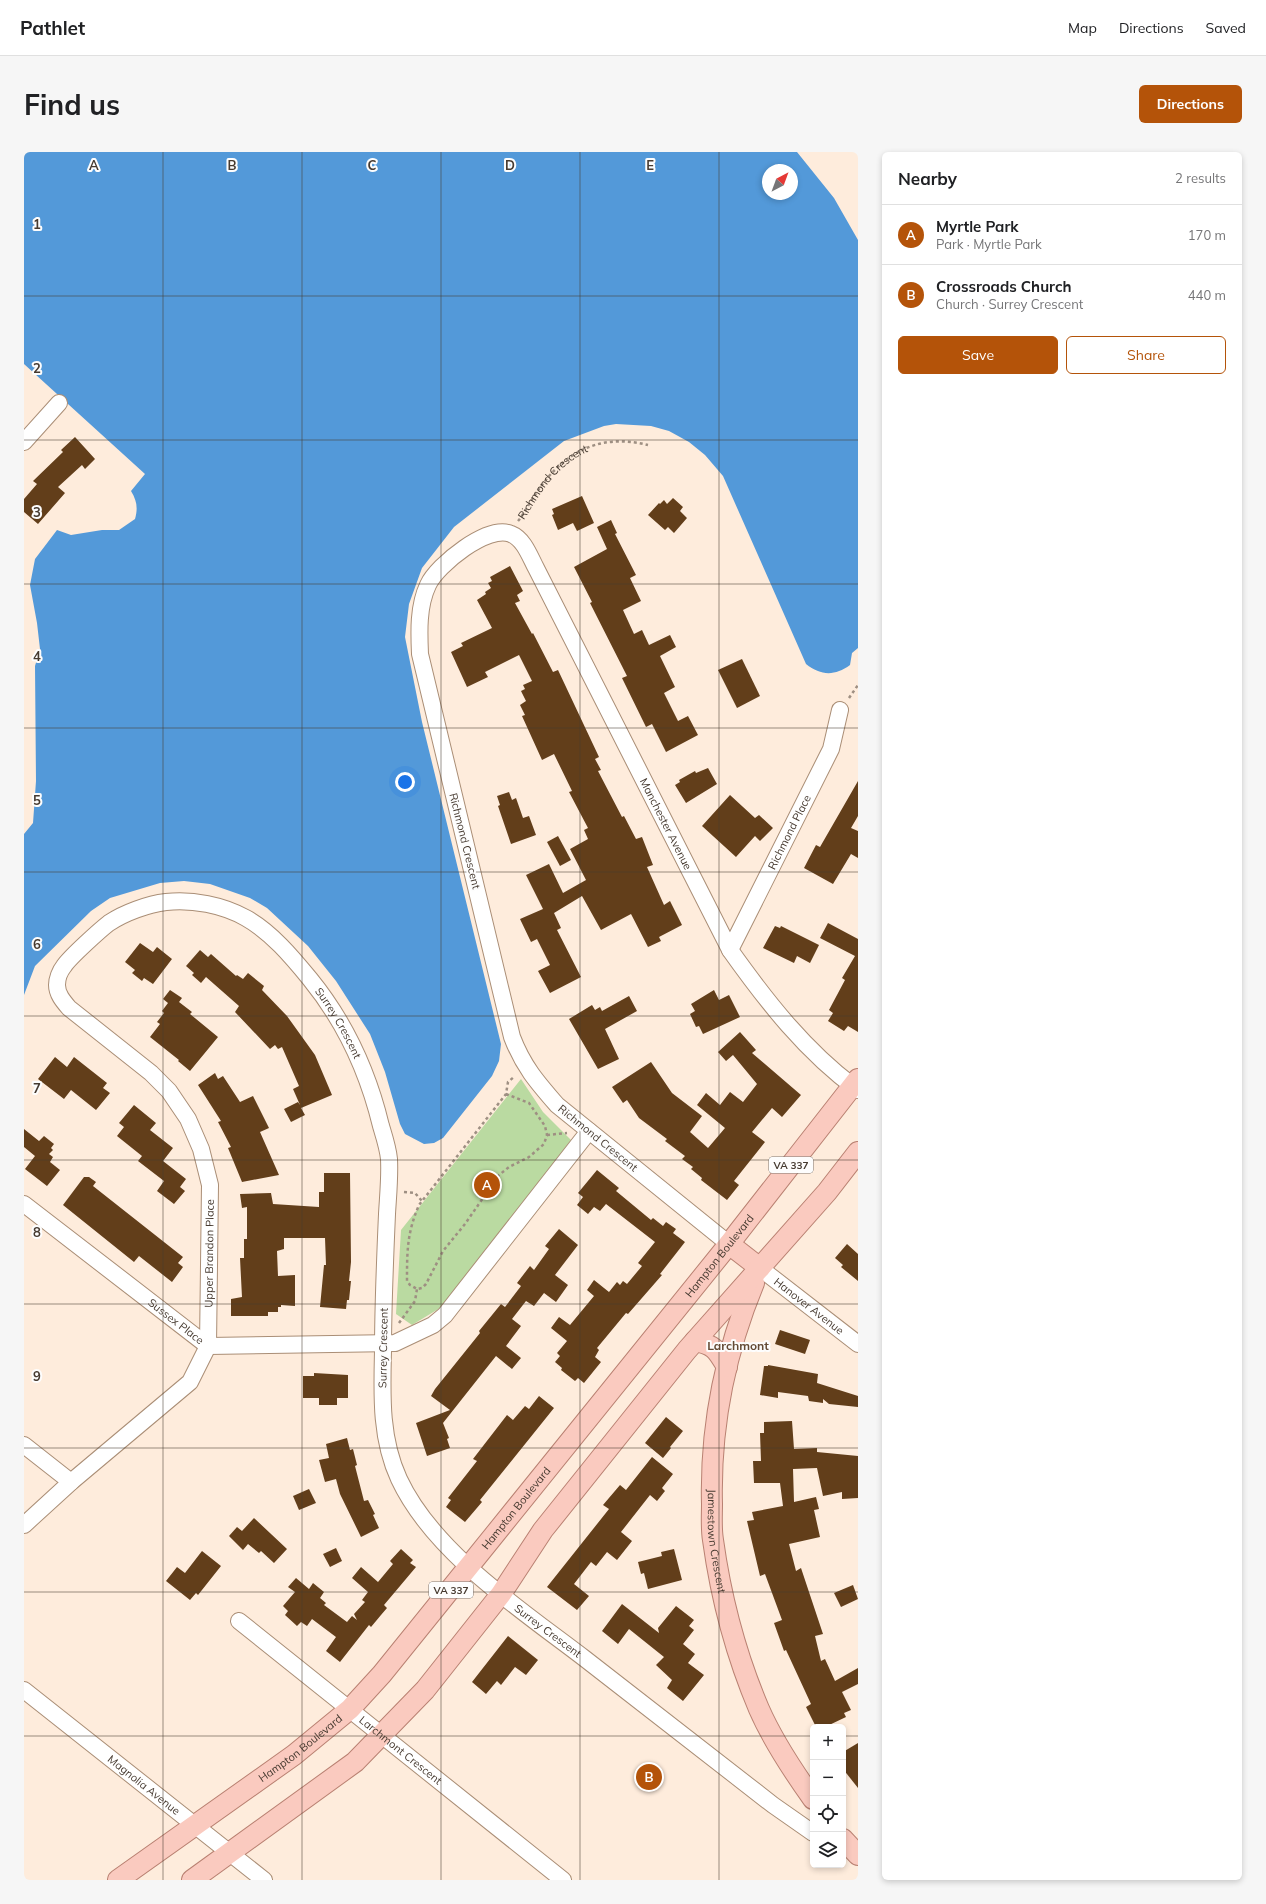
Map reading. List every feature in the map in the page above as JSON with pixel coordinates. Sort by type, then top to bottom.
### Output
[{"type":"main road","name":"Hampton Boulevard","points":[[118,1880],[294,1755],[350,1709],[382,1674],[470,1567],[856,1086]]},
{"type":"main road","points":[[192,1880],[355,1762],[425,1690],[501,1594],[543,1530],[695,1341],[828,1192],[858,1152]]},
{"type":"main road","name":"Richmond Crescent","points":[[729,1244],[760,1268]]},
{"type":"main road","name":"Jamestown Crescent","points":[[760,1268],[742,1312],[726,1367],[717,1413],[711,1480],[713,1539],[722,1589],[737,1650],[759,1710],[778,1746],[810,1796]]},
{"type":"main road","points":[[695,1341],[713,1346],[719,1353],[726,1367]]},
{"type":"main road","points":[[846,1842],[858,1855]]},
{"type":"street","points":[[24,442],[59,403]]},
{"type":"street","name":"Richmond Crescent","points":[[510,533],[500,532],[474,543],[456,555],[437,572],[428,584],[423,601],[419,629],[420,654],[512,1037],[520,1057],[527,1068],[557,1105],[729,1244]]},
{"type":"street","name":"Manchester Avenue","points":[[510,533],[522,543],[531,557],[730,950],[763,996],[796,1035],[829,1066],[856,1086]]},
{"type":"street","name":"Richmond Place","points":[[730,950],[831,749],[840,710]]},
{"type":"street","name":"Surrey Crescent","points":[[65,965],[108,924],[134,911],[165,902],[193,902],[222,908],[245,918],[265,932],[288,954],[311,981],[335,1014],[354,1046],[368,1080],[389,1156],[382,1395],[385,1437],[397,1475],[410,1502],[449,1550],[501,1594],[773,1805],[812,1832]]},
{"type":"street","name":"Upper Brandon Place","points":[[24,1525],[71,1482],[190,1382],[208,1346],[210,1185],[201,1149],[188,1119],[169,1091],[151,1073],[69,1008],[60,998],[56,987],[59,975],[65,965]]},
{"type":"street","name":"Sussex Place","points":[[24,1204],[208,1346],[394,1343],[413,1336],[433,1325],[446,1315],[589,1132]]},
{"type":"street","name":"Hanover Avenue","points":[[760,1268],[858,1344]]},
{"type":"street","points":[[24,1445],[71,1482]]},
{"type":"street","name":"Larchmont Crescent","points":[[238,1621],[563,1880]]},
{"type":"street","name":"Magnolia Avenue","points":[[24,1690],[264,1880]]},
{"type":"street","points":[[846,1851],[858,1855]]},
{"type":"path","name":"Richmond Crescent","points":[[510,533],[533,497],[551,474],[559,465],[576,453],[591,446],[611,440],[634,441],[648,445]]},
{"type":"path","points":[[506,1094],[529,1103],[545,1126],[547,1135],[544,1144],[529,1157],[509,1167],[499,1175],[465,1224],[442,1251],[426,1284],[422,1288],[417,1289],[410,1286],[407,1281],[407,1244],[414,1217],[422,1201],[506,1094],[508,1082],[527,1068]]},
{"type":"path","points":[[388,1190],[411,1192],[422,1201]]},
{"type":"path","points":[[383,1344],[415,1301],[417,1289]]},
{"type":"green space","points":[[521,1079],[543,1112],[571,1140],[445,1305],[412,1325],[396,1314],[401,1230]]},
{"type":"water","points":[[24,152],[797,152],[834,198],[858,240],[858,648],[852,653],[850,665],[839,671],[828,673],[817,671],[806,664],[723,476],[705,455],[689,442],[669,431],[651,426],[616,424],[604,426],[564,441],[454,527],[422,568],[409,604],[405,637],[422,722],[501,1044],[499,1061],[492,1076],[443,1138],[434,1143],[424,1144],[405,1134],[400,1124],[385,1072],[370,1034],[336,981],[308,946],[267,908],[250,898],[210,884],[184,881],[160,883],[110,898],[91,911],[35,966],[24,995],[24,834],[33,823],[36,781],[35,666],[40,649],[30,585],[35,559],[57,530],[71,535],[102,530],[119,530],[135,519],[135,498],[131,491],[145,474],[24,364]]},
{"type":"building","points":[[75,437],[95,459],[85,469],[82,465],[58,487],[65,493],[38,524],[24,512],[24,499],[37,484],[33,481],[63,452],[61,450]]},
{"type":"building","points":[[582,496],[594,523],[577,531],[573,523],[558,530],[552,515],[554,514],[552,509]]},
{"type":"building","points":[[673,498],[683,507],[680,511],[687,518],[674,533],[668,527],[665,530],[648,515],[659,503],[660,504],[664,500],[667,504]]},
{"type":"building","points":[[611,520],[617,533],[615,534],[636,575],[630,578],[641,601],[623,610],[634,634],[642,630],[649,645],[670,635],[676,647],[660,656],[675,687],[664,693],[678,721],[688,716],[698,735],[666,752],[652,724],[646,727],[622,678],[627,676],[590,603],[592,602],[574,567],[607,549],[597,527]]},
{"type":"building","points":[[510,566],[523,591],[517,595],[520,601],[515,603],[532,634],[533,633],[553,672],[558,670],[599,757],[595,759],[601,770],[598,771],[622,817],[624,816],[636,839],[642,837],[653,865],[647,867],[664,905],[670,901],[682,925],[659,937],[661,941],[648,947],[631,914],[601,930],[582,896],[554,913],[561,928],[557,930],[581,977],[550,993],[538,971],[550,965],[537,939],[531,942],[520,919],[543,909],[526,875],[549,864],[563,893],[586,880],[570,849],[588,839],[584,830],[588,828],[569,792],[572,791],[554,754],[542,760],[522,716],[525,715],[520,705],[526,701],[521,691],[525,689],[523,685],[532,681],[519,655],[485,672],[488,677],[467,687],[451,652],[463,646],[461,643],[492,628],[477,600],[486,594],[485,592],[491,588],[488,583],[492,581],[490,577]]},
{"type":"building","points":[[742,659],[760,696],[737,708],[718,670]]},
{"type":"building","points":[[708,768],[717,784],[686,803],[675,785],[680,782],[679,780],[695,771],[696,773]]},
{"type":"building","points":[[858,781],[858,816],[851,828],[858,831],[858,858],[851,854],[833,884],[804,868],[816,845],[820,847]]},
{"type":"building","points":[[509,792],[512,800],[516,798],[523,818],[529,816],[536,835],[511,844],[498,806],[500,805],[497,796]]},
{"type":"building","points":[[730,795],[755,818],[759,815],[773,828],[760,841],[755,836],[736,857],[702,826]]},
{"type":"building","points":[[558,836],[571,860],[560,866],[547,842]]},
{"type":"building","points":[[828,923],[858,939],[858,1032],[848,1026],[844,1031],[828,1021],[833,1013],[829,1010],[845,980],[842,978],[855,956],[820,938]]},
{"type":"building","points":[[775,926],[780,928],[781,926],[819,945],[810,963],[797,956],[794,963],[763,948]]},
{"type":"building","points":[[140,943],[153,952],[157,947],[172,959],[153,984],[144,978],[142,981],[132,973],[135,970],[125,962]]},
{"type":"building","points":[[200,950],[208,957],[211,954],[236,976],[237,975],[243,979],[248,973],[264,986],[262,990],[287,1016],[315,1055],[332,1095],[301,1108],[305,1115],[291,1122],[284,1109],[298,1102],[300,1105],[293,1089],[299,1086],[282,1047],[278,1049],[275,1045],[270,1049],[235,1012],[239,1006],[206,977],[201,983],[192,975],[194,973],[186,966]]},
{"type":"building","points":[[170,990],[182,998],[179,1002],[192,1012],[190,1014],[218,1037],[190,1071],[178,1061],[179,1060],[150,1037],[160,1024],[157,1022],[164,1013],[162,1011],[168,1003],[163,999]]},
{"type":"building","points":[[714,990],[719,1000],[729,995],[740,1017],[703,1034],[699,1026],[696,1027],[690,1014],[695,1011],[691,1004]]},
{"type":"building","points":[[629,996],[637,1011],[605,1029],[619,1059],[598,1069],[569,1019],[592,1005],[595,1010],[600,1007],[602,1011]]},
{"type":"building","points":[[740,1032],[756,1050],[752,1053],[801,1095],[782,1117],[772,1108],[752,1132],[765,1142],[734,1181],[739,1185],[727,1200],[701,1180],[702,1178],[691,1169],[693,1167],[682,1159],[685,1156],[665,1141],[667,1139],[639,1118],[627,1100],[623,1103],[612,1087],[651,1062],[672,1093],[702,1116],[690,1132],[708,1148],[725,1128],[697,1105],[706,1093],[720,1105],[730,1092],[743,1102],[757,1084],[733,1055],[726,1061],[718,1052]]},
{"type":"building","points":[[55,1057],[67,1067],[74,1057],[107,1083],[103,1088],[110,1093],[96,1110],[71,1090],[64,1099],[38,1079]]},
{"type":"building","points":[[215,1073],[218,1079],[223,1076],[240,1102],[253,1096],[269,1128],[260,1132],[279,1175],[242,1182],[228,1148],[231,1147],[218,1122],[221,1121],[198,1085]]},
{"type":"building","points":[[134,1105],[156,1123],[150,1130],[173,1148],[163,1161],[186,1179],[180,1187],[185,1191],[174,1204],[157,1191],[164,1181],[138,1161],[142,1156],[117,1136],[124,1127],[119,1123]]},
{"type":"building","points":[[24,1129],[39,1141],[44,1136],[54,1144],[51,1148],[53,1150],[49,1154],[53,1157],[50,1162],[60,1170],[47,1186],[25,1169],[35,1156],[24,1147]]},
{"type":"building","points":[[597,1170],[619,1188],[616,1191],[651,1220],[653,1218],[663,1226],[666,1222],[676,1229],[673,1233],[685,1242],[660,1274],[662,1275],[628,1314],[626,1313],[597,1348],[599,1350],[595,1357],[601,1362],[584,1383],[578,1378],[575,1381],[561,1370],[562,1368],[555,1362],[560,1356],[557,1353],[567,1341],[551,1328],[559,1317],[570,1325],[594,1296],[587,1290],[594,1280],[609,1292],[617,1282],[620,1285],[623,1281],[627,1284],[642,1266],[638,1263],[655,1242],[606,1204],[600,1211],[594,1207],[588,1214],[577,1205],[583,1197],[578,1193]]},
{"type":"building","points":[[324,1173],[350,1173],[351,1262],[349,1281],[351,1281],[349,1300],[347,1300],[346,1309],[320,1307],[324,1265],[326,1265],[325,1238],[284,1238],[284,1249],[277,1251],[278,1276],[295,1275],[295,1306],[281,1305],[281,1307],[278,1307],[278,1312],[268,1312],[268,1316],[231,1316],[231,1299],[242,1297],[240,1258],[244,1258],[244,1239],[247,1239],[247,1207],[242,1208],[240,1194],[271,1193],[273,1204],[319,1207],[319,1192],[324,1192]]},
{"type":"building","points":[[84,1177],[89,1177],[96,1182],[93,1186],[183,1257],[178,1263],[183,1267],[172,1282],[139,1256],[134,1262],[63,1205]]},
{"type":"building","points":[[559,1229],[578,1245],[555,1275],[568,1285],[556,1302],[544,1293],[534,1306],[526,1301],[512,1319],[521,1326],[506,1346],[521,1358],[512,1369],[496,1356],[443,1423],[449,1438],[447,1439],[450,1448],[427,1456],[416,1423],[450,1410],[431,1396],[435,1389],[501,1304],[505,1307],[521,1286],[517,1283],[530,1266],[534,1270],[549,1249],[545,1246]]},
{"type":"building","points":[[847,1244],[858,1254],[858,1281],[841,1267],[843,1265],[835,1258]]},
{"type":"building","points":[[780,1330],[810,1340],[805,1354],[775,1344]]},
{"type":"building","points":[[768,1365],[818,1374],[817,1383],[858,1396],[858,1407],[829,1404],[823,1399],[823,1403],[809,1401],[808,1396],[778,1392],[778,1398],[760,1395],[764,1366]]},
{"type":"building","points":[[314,1373],[348,1375],[348,1398],[337,1398],[337,1405],[319,1405],[319,1398],[303,1398],[303,1376],[314,1376]]},
{"type":"building","points":[[539,1396],[554,1408],[480,1500],[482,1502],[465,1522],[446,1507],[451,1500],[448,1498],[477,1461],[473,1459],[507,1415],[513,1420],[525,1406],[529,1409]]},
{"type":"building","points":[[666,1417],[683,1431],[663,1458],[645,1443]]},
{"type":"building","points":[[792,1421],[794,1449],[817,1448],[817,1452],[858,1456],[858,1498],[842,1499],[842,1492],[823,1496],[817,1468],[793,1469],[794,1502],[816,1497],[819,1509],[814,1510],[820,1537],[789,1544],[796,1571],[801,1568],[823,1634],[815,1636],[821,1661],[825,1659],[835,1681],[858,1668],[858,1684],[842,1692],[851,1710],[844,1713],[846,1717],[831,1724],[814,1724],[806,1707],[811,1704],[786,1650],[784,1651],[774,1623],[782,1620],[765,1574],[760,1576],[747,1521],[754,1520],[752,1512],[783,1506],[780,1483],[754,1483],[753,1461],[761,1461],[760,1433],[764,1433],[764,1422]]},
{"type":"building","points":[[347,1438],[350,1450],[353,1449],[357,1465],[355,1466],[364,1501],[368,1500],[375,1514],[373,1515],[379,1528],[361,1537],[340,1494],[336,1479],[325,1482],[319,1460],[329,1458],[326,1444]]},
{"type":"building","points":[[652,1457],[673,1474],[662,1488],[665,1491],[657,1501],[650,1495],[621,1532],[632,1541],[617,1560],[607,1552],[596,1566],[591,1562],[574,1584],[589,1596],[577,1610],[547,1587],[609,1509],[603,1505],[620,1485],[626,1490]]},
{"type":"building","points":[[309,1489],[316,1503],[299,1510],[293,1496]]},
{"type":"building","points":[[254,1518],[287,1549],[274,1563],[261,1551],[259,1553],[248,1544],[243,1550],[229,1536],[237,1527],[242,1531]]},
{"type":"building","points":[[336,1548],[342,1561],[330,1567],[323,1554]]},
{"type":"building","points":[[401,1549],[413,1560],[410,1563],[416,1567],[384,1605],[387,1608],[371,1627],[369,1625],[340,1662],[326,1651],[336,1637],[312,1619],[307,1626],[301,1622],[297,1626],[285,1615],[288,1611],[283,1606],[295,1592],[288,1587],[296,1578],[309,1589],[313,1583],[324,1592],[320,1598],[326,1603],[324,1605],[347,1622],[352,1616],[357,1620],[354,1614],[365,1602],[362,1600],[368,1592],[352,1578],[361,1567],[378,1582],[393,1564],[390,1561]]},
{"type":"building","points":[[674,1549],[682,1580],[648,1589],[644,1573],[641,1574],[638,1562],[662,1556],[661,1552]]},
{"type":"building","points":[[202,1551],[221,1566],[198,1595],[196,1593],[190,1600],[166,1581],[177,1567],[185,1573]]},
{"type":"building","points":[[853,1585],[858,1599],[841,1607],[834,1593]]},
{"type":"building","points":[[622,1604],[659,1633],[658,1628],[676,1606],[694,1620],[689,1626],[694,1630],[683,1644],[695,1654],[688,1663],[704,1675],[683,1701],[667,1688],[672,1680],[656,1665],[664,1657],[629,1629],[618,1644],[602,1631]]},
{"type":"building","points":[[508,1636],[538,1660],[526,1675],[515,1667],[501,1685],[497,1681],[486,1694],[472,1682]]},
{"type":"building","points":[[858,1743],[858,1788],[846,1773],[846,1750]]},
{"type":"place","name":"Myrtle Park","points":[[487,1185]]},
{"type":"place","name":"Crossroads Church","points":[[649,1777]]},
{"type":"district","name":"Larchmont","points":[[738,1346]]}]
